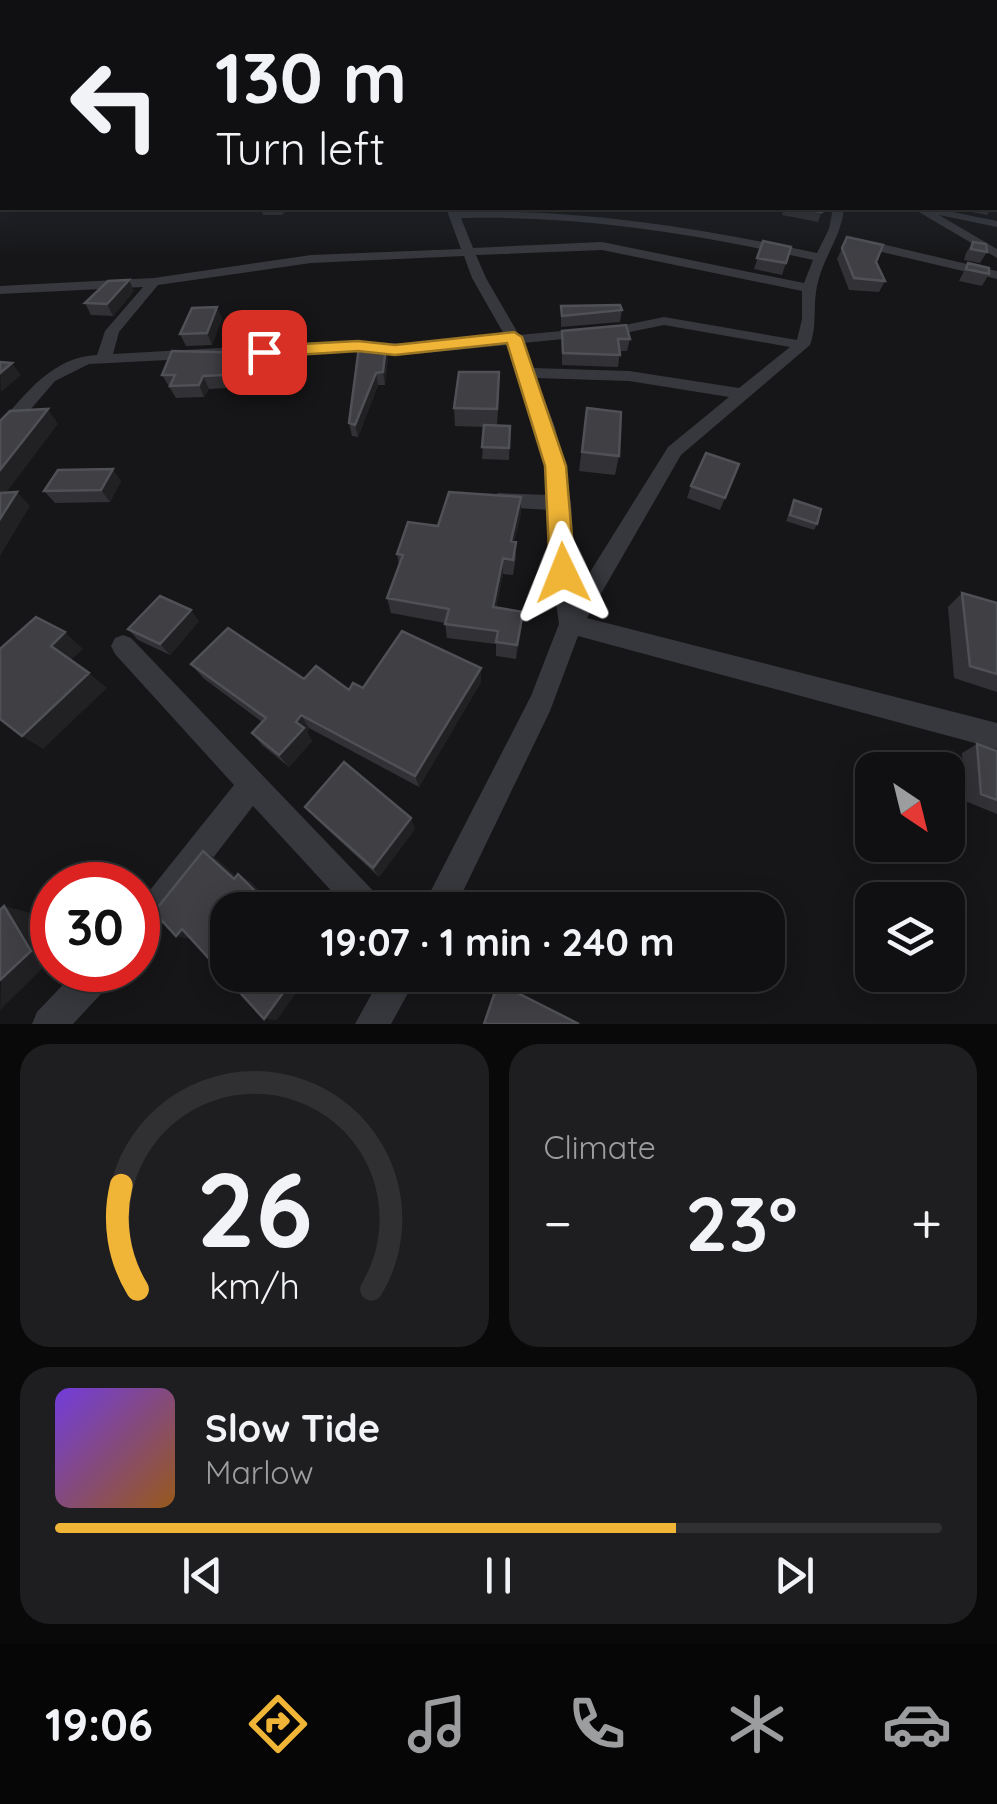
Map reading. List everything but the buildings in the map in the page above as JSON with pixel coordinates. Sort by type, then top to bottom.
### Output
[{"type":"street","points":[[446,892],[541,702],[571,624],[674,450],[802,346],[812,324],[809,288],[820,258],[835,239],[840,210]]},
{"type":"street","points":[[924,210],[997,254]]},
{"type":"street","points":[[928,210],[997,224]]},
{"type":"street","points":[[571,624],[563,573],[561,503],[546,428],[514,337],[486,291],[453,211],[594,218],[647,228],[670,226],[820,258]]},
{"type":"street","points":[[835,239],[997,275]]},
{"type":"street","points":[[0,290],[154,282],[311,259],[602,246],[809,288]]},
{"type":"street","points":[[104,358],[112,331],[154,282]]},
{"type":"street","points":[[0,434],[62,368],[104,358],[358,346],[395,350],[637,328],[664,321],[802,346]]},
{"type":"street","points":[[528,373],[629,376],[742,394]]},
{"type":"street","points":[[471,499],[561,503]]},
{"type":"street","points":[[571,624],[997,736]]},
{"type":"street","points":[[123,646],[353,892]]},
{"type":"street","points":[[160,902],[252,784]]},
{"type":"street","points":[[49,1024],[79,992]]},
{"type":"street","points":[[372,1024],[391,992]]},
{"type":"route","points":[[264,352],[358,346],[395,350],[514,337],[556,466],[563,573]]}]
